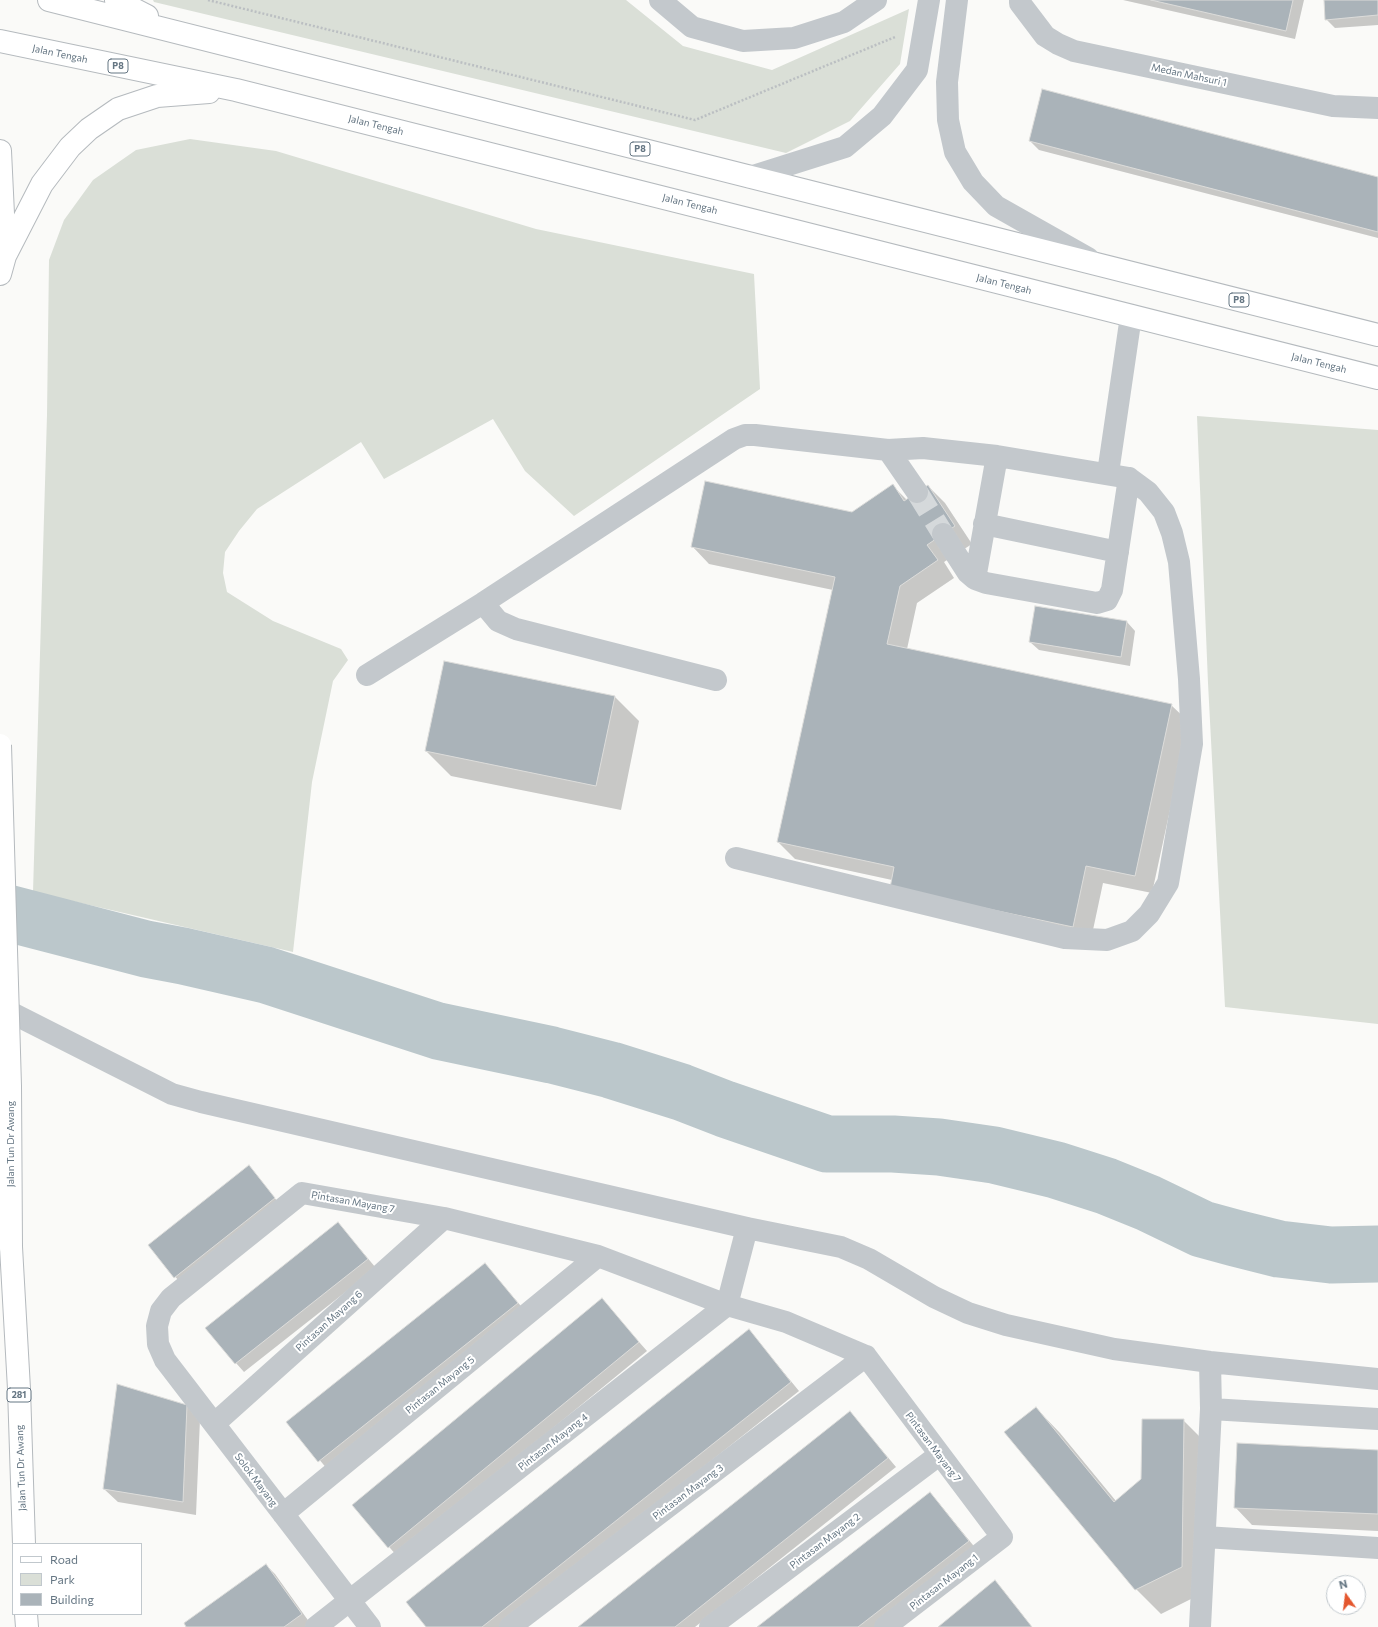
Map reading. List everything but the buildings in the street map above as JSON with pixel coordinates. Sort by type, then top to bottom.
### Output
[{"type":"main road","name":"P8","points":[[49,0],[1378,335]]},
{"type":"main road","points":[[116,0],[181,34]]},
{"type":"main road","name":"Jalan Tengah","points":[[0,41],[236,90],[1378,378]]},
{"type":"main road","points":[[2,265],[42,184],[70,147],[89,129],[118,109],[157,96],[236,90]]},
{"type":"main road","points":[[0,151],[2,265]]},
{"type":"main road","name":"Jalan Tun Dr Awang","points":[[0,745],[10,1086],[11,1247],[19,1389],[24,1543]]},
{"type":"main road","points":[[26,1615],[27,1627]]},
{"type":"street","points":[[660,0],[692,26],[743,41],[794,38],[844,22],[876,0]]},
{"type":"street","points":[[750,177],[844,147],[882,116],[917,70],[929,0]]},
{"type":"street","points":[[957,0],[947,82],[948,120],[955,152],[974,182],[996,206],[1100,264]]},
{"type":"street","name":"Medan Mahsuri 1","points":[[1020,2],[1045,36],[1074,51],[1333,106],[1378,108]]},
{"type":"street","points":[[1108,473],[1131,316]]},
{"type":"street","points":[[366,675],[483,603],[734,439],[745,436],[755,435],[888,450],[923,448],[997,456],[1108,473],[1129,478],[1148,492],[1164,512],[1172,533],[1179,562],[1189,680],[1192,744],[1168,883],[1149,914],[1132,931],[1108,940],[1065,938],[736,858]]},
{"type":"street","points":[[888,450],[916,492]]},
{"type":"street","points":[[975,579],[997,456]]},
{"type":"street","points":[[943,534],[968,573],[975,579],[986,583],[1097,603],[1107,600],[1112,590],[1129,478]]},
{"type":"street","points":[[984,524],[1118,552]]},
{"type":"street","points":[[483,603],[498,621],[516,629],[716,680]]},
{"type":"street","points":[[0,1007],[172,1094],[200,1102],[748,1228],[841,1247],[869,1259],[940,1300],[968,1313],[1006,1325],[1114,1349],[1210,1362],[1378,1380]]},
{"type":"street","name":"Pintasan Mayang 7","points":[[157,1326],[161,1311],[171,1298],[302,1193],[444,1218],[598,1256],[726,1306],[786,1322],[866,1356],[1002,1537]]},
{"type":"street","name":"Pintasan Mayang 6","points":[[214,1424],[444,1218]]},
{"type":"street","points":[[726,1306],[748,1228]]},
{"type":"street","name":"Pintasan Mayang 5","points":[[283,1514],[598,1256]]},
{"type":"street","name":"Pintasan Mayang 4","points":[[316,1627],[726,1306]]},
{"type":"street","name":"Solok Mayang","points":[[157,1326],[158,1344],[165,1360],[370,1627]]},
{"type":"street","name":"Pintasan Mayang 3","points":[[510,1627],[866,1356]]},
{"type":"street","points":[[1200,1627],[1211,1409],[1210,1362]]},
{"type":"street","points":[[1211,1409],[1378,1420]]},
{"type":"street","name":"Pintasan Mayang 2","points":[[710,1627],[939,1455]]},
{"type":"street","name":"Pintasan Mayang 1","points":[[886,1627],[1002,1537]]},
{"type":"street","points":[[1205,1537],[1378,1548]]},
{"type":"path","points":[[208,0],[695,120],[925,24]]},
{"type":"green space","points":[[153,0],[626,0],[683,46],[772,70],[909,9],[900,64],[850,121],[786,153],[154,2]]},
{"type":"green space","points":[[190,139],[276,151],[536,229],[754,274],[760,389],[574,516],[525,471],[493,419],[384,479],[361,442],[257,509],[239,531],[225,552],[223,573],[227,592],[273,621],[341,649],[348,660],[333,681],[312,782],[293,952],[33,892],[47,415],[49,260],[64,220],[93,180],[136,150]]},
{"type":"green space","points":[[1197,416],[1378,430],[1378,1024],[1225,1007],[1208,683]]},
{"type":"waterway","points":[[0,911],[146,949],[266,975],[438,1031],[552,1055],[611,1070],[681,1092],[725,1109],[827,1144],[893,1144],[939,1147],[994,1155],[1056,1170],[1106,1186],[1148,1203],[1202,1229],[1235,1238],[1279,1249],[1331,1255],[1378,1254]]},
{"type":"tunnel","points":[[917,492],[943,534]]}]
